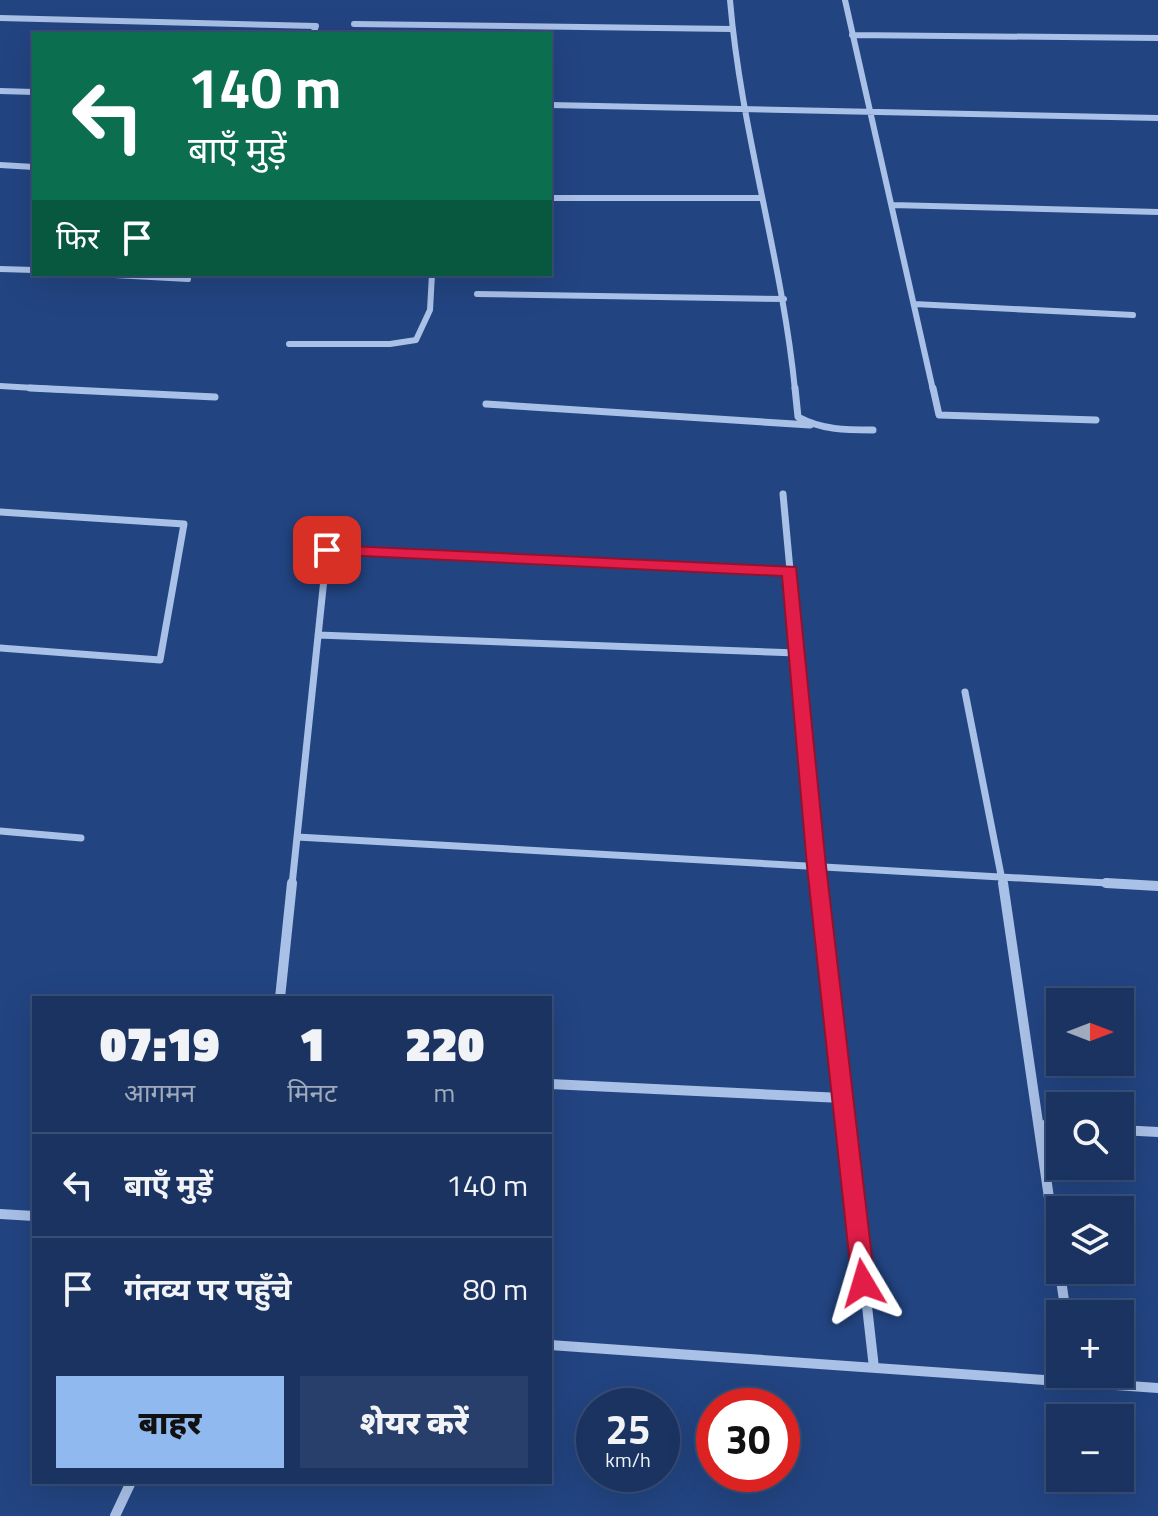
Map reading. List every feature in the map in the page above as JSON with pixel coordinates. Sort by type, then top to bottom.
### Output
[{"type":"street","points":[[730,0],[732,29],[761,198],[784,299],[798,417],[810,425]]},
{"type":"street","points":[[845,0],[939,415],[1096,420]]},
{"type":"street","points":[[0,18],[316,26],[314,32]]},
{"type":"street","points":[[354,24],[732,29]]},
{"type":"street","points":[[852,35],[1158,38]]},
{"type":"street","points":[[0,91],[32,92]]},
{"type":"street","points":[[552,105],[1158,118]]},
{"type":"street","points":[[0,165],[32,167]]},
{"type":"street","points":[[552,198],[761,198]]},
{"type":"street","points":[[892,205],[1158,212]]},
{"type":"street","points":[[0,269],[32,270]]},
{"type":"street","points":[[133,276],[188,279]]},
{"type":"street","points":[[289,344],[390,344],[416,340],[430,310],[432,276]]},
{"type":"street","points":[[477,294],[784,299]]},
{"type":"street","points":[[914,304],[1133,315]]},
{"type":"street","points":[[0,386],[215,397]]},
{"type":"street","points":[[486,404],[873,430]]},
{"type":"street","points":[[783,494],[817,866],[874,1368]]},
{"type":"street","points":[[0,512],[184,524],[160,660],[0,648]]},
{"type":"street","points":[[280,996],[327,550],[790,571]]},
{"type":"street","points":[[318,635],[797,653]]},
{"type":"street","points":[[965,692],[1002,877],[1064,1300]]},
{"type":"street","points":[[0,831],[81,838]]},
{"type":"street","points":[[297,837],[1158,886]]},
{"type":"street","points":[[552,1084],[842,1098]]},
{"type":"street","points":[[1039,1125],[1046,1125]]},
{"type":"street","points":[[1134,1131],[1158,1132]]},
{"type":"street","points":[[0,1214],[32,1216]]},
{"type":"street","points":[[552,1345],[1046,1377]]},
{"type":"street","points":[[1134,1385],[1158,1388]]},
{"type":"street","points":[[115,1516],[130,1484]]},
{"type":"route","points":[[327,550],[790,571],[817,866],[863,1283]]}]
